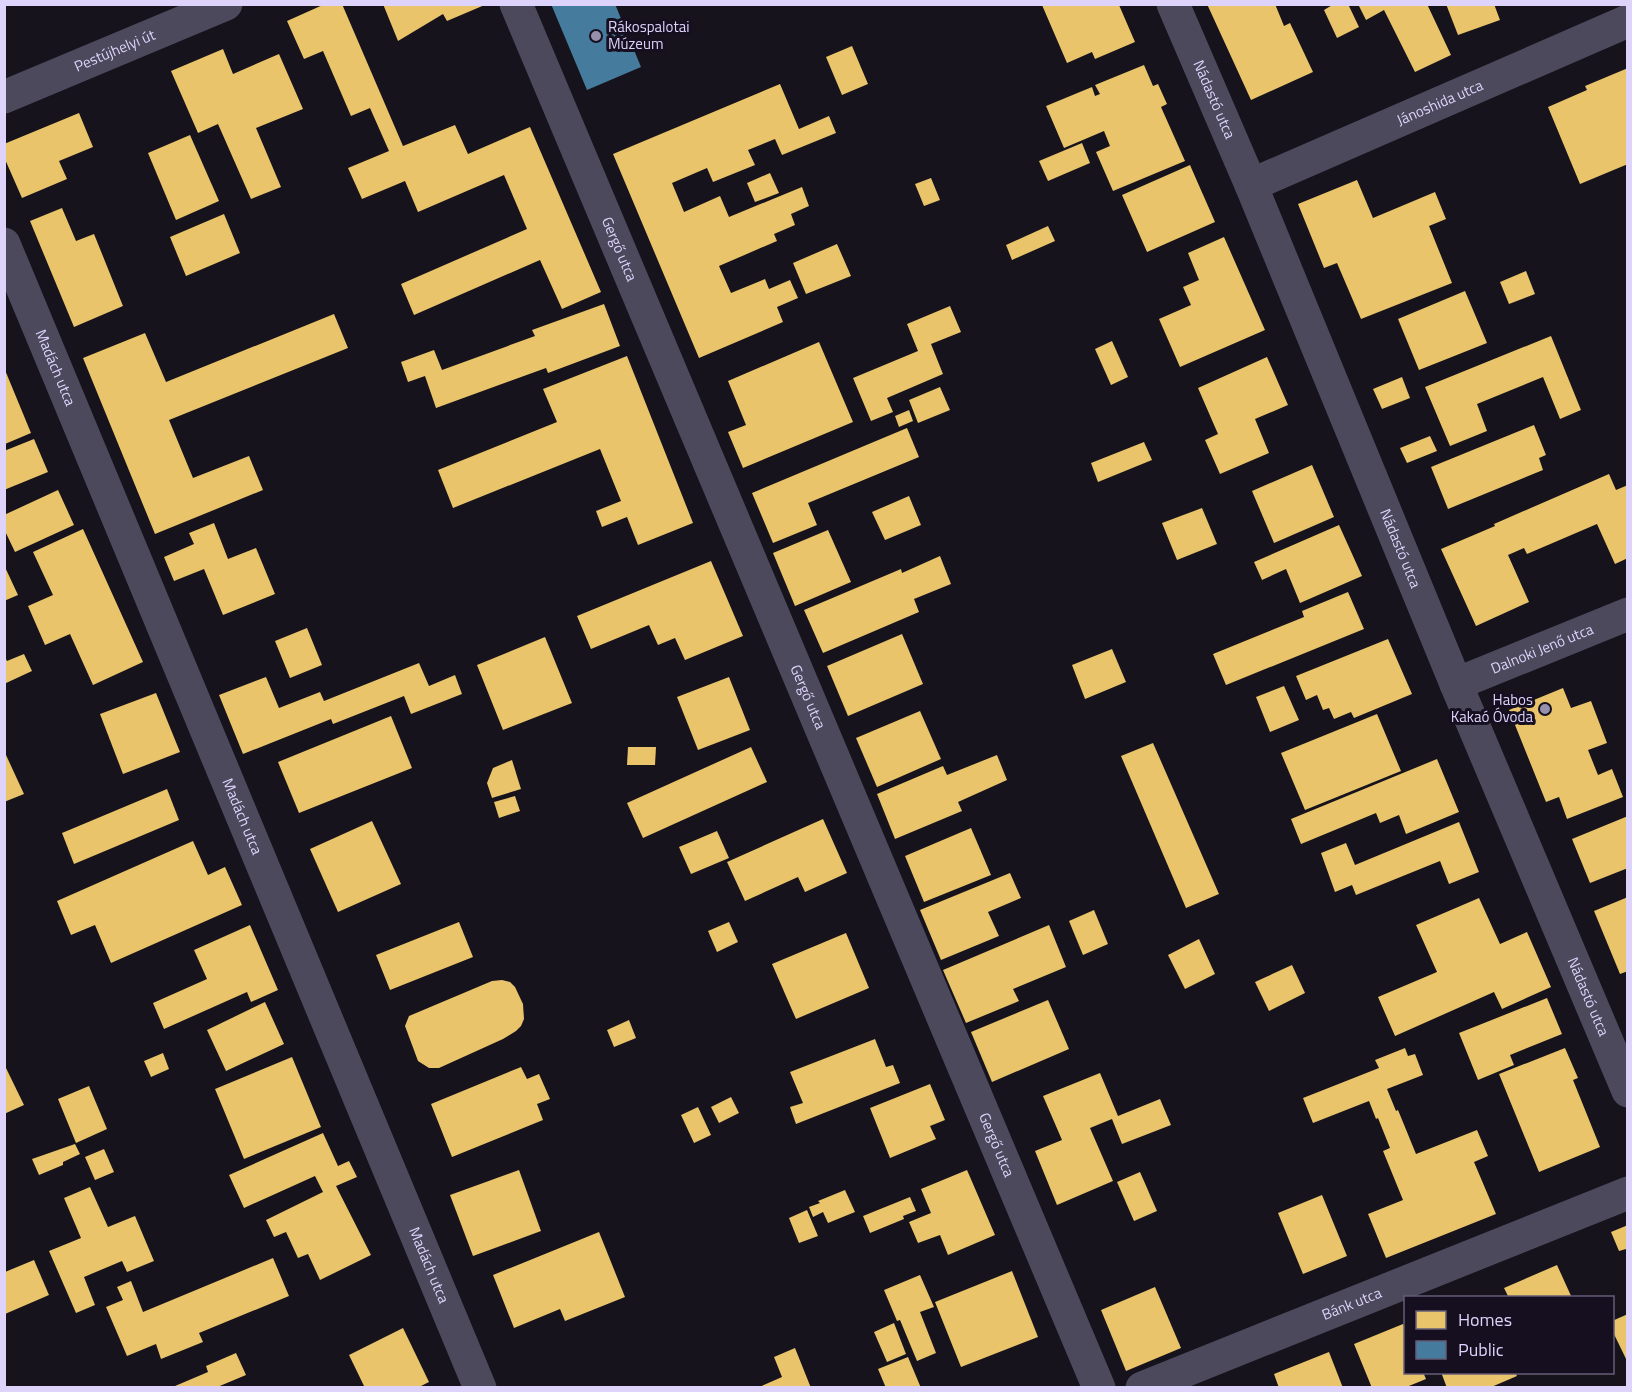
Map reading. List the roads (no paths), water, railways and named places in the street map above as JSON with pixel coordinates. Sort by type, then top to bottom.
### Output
[{"type":"street","name":"Pestújhelyi út","points":[[4,97],[226,4]]},
{"type":"street","name":"Gergő utca","points":[[516,4],[1099,1388]]},
{"type":"street","name":"Nádastó utca","points":[[1173,4],[1251,185],[1456,684],[1628,1090]]},
{"type":"street","name":"Jánoshida utca","points":[[1251,185],[1628,21]]},
{"type":"street","name":"Madách utca","points":[[4,244],[480,1388]]},
{"type":"street","name":"Dalnoki Jenő utca","points":[[1456,684],[1628,614]]},
{"type":"street","name":"Bánk utca","points":[[1143,1388],[1628,1192]]},
{"type":"place","name":"Rákospalotai Múzeum","points":[[596,36]]},
{"type":"place","name":"Habos Kakaó Óvoda","points":[[1545,709]]}]
